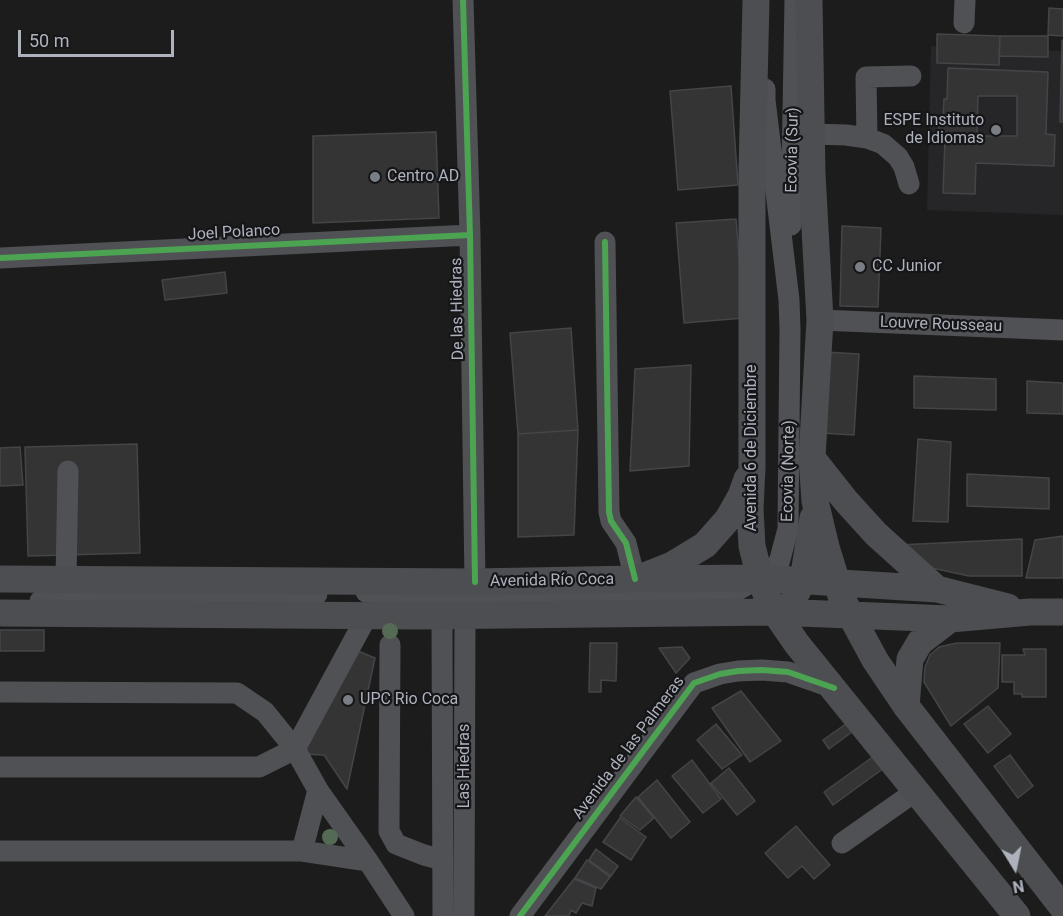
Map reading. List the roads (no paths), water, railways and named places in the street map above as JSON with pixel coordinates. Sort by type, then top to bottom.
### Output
[{"type":"main road","name":"Avenida 6 de Diciembre","points":[[756,0],[752,171],[750,509],[752,546],[760,579],[775,612],[797,644],[1017,916]]},
{"type":"main road","points":[[809,0],[811,135],[820,320],[812,458],[815,501],[825,547],[836,582],[850,614],[875,660],[906,706],[1063,908]]},
{"type":"main road","points":[[812,458],[876,534],[937,589]]},
{"type":"main road","points":[[636,579],[672,565],[705,545],[728,519],[741,496],[752,466]]},
{"type":"main road","points":[[775,612],[791,601],[803,580],[815,501]]},
{"type":"main road","name":"Avenida Río Coca","points":[[0,579],[475,582],[636,579],[803,580],[937,589],[1030,612]]},
{"type":"main road","name":"Avenida Río Coca","points":[[0,613],[454,616],[775,612],[950,619],[1030,612],[1063,612]]},
{"type":"main road","points":[[906,706],[910,659],[920,642],[950,619]]},
{"type":"street","name":"De las Hiedras","points":[[463,0],[470,235],[475,582]]},
{"type":"street","name":"Ecovia (Norte)","points":[[409,598],[732,593],[760,579],[778,563],[788,529],[789,300],[765,100],[768,0]]},
{"type":"street","name":"Ecovia (Sur)","points":[[789,300],[795,0]]},
{"type":"street","points":[[964,0],[964,23]]},
{"type":"street","points":[[867,138],[866,77],[911,76]]},
{"type":"street","points":[[811,135],[846,135],[867,138],[883,144],[898,157],[909,184]]},
{"type":"street","name":"Joel Polanco","points":[[0,258],[470,235]]},
{"type":"street","points":[[605,242],[609,512],[611,521],[626,543],[636,579]]},
{"type":"street","name":"Louvre Rousseau","points":[[820,320],[1063,330]]},
{"type":"street","points":[[66,579],[68,471]]},
{"type":"street","points":[[0,602],[379,592],[409,598]]},
{"type":"street","points":[[0,767],[260,767],[295,749],[367,616],[409,598]]},
{"type":"street","name":"Las Hiedras","points":[[443,916],[443,860],[454,616]]},
{"type":"street","name":"Las Hiedras","points":[[454,616],[464,916]]},
{"type":"street","points":[[390,645],[389,831],[396,844],[443,860]]},
{"type":"street","name":"Avenida de las Palmeras","points":[[520,916],[694,683],[720,674],[762,670],[788,672],[834,688]]},
{"type":"street","points":[[0,692],[237,693],[265,712],[295,749],[318,790],[404,916]]},
{"type":"street","points":[[303,851],[318,790]]},
{"type":"street","points":[[842,843],[916,791]]},
{"type":"street","points":[[0,851],[303,851],[368,861]]},
{"type":"place","name":"ESPE Instituto de Idiomas","points":[[996,130]]},
{"type":"place","name":"Centro AD","points":[[375,177]]},
{"type":"place","name":"CC Junior","points":[[860,267]]},
{"type":"place","name":"UPC Rio Coca","points":[[348,700]]}]
